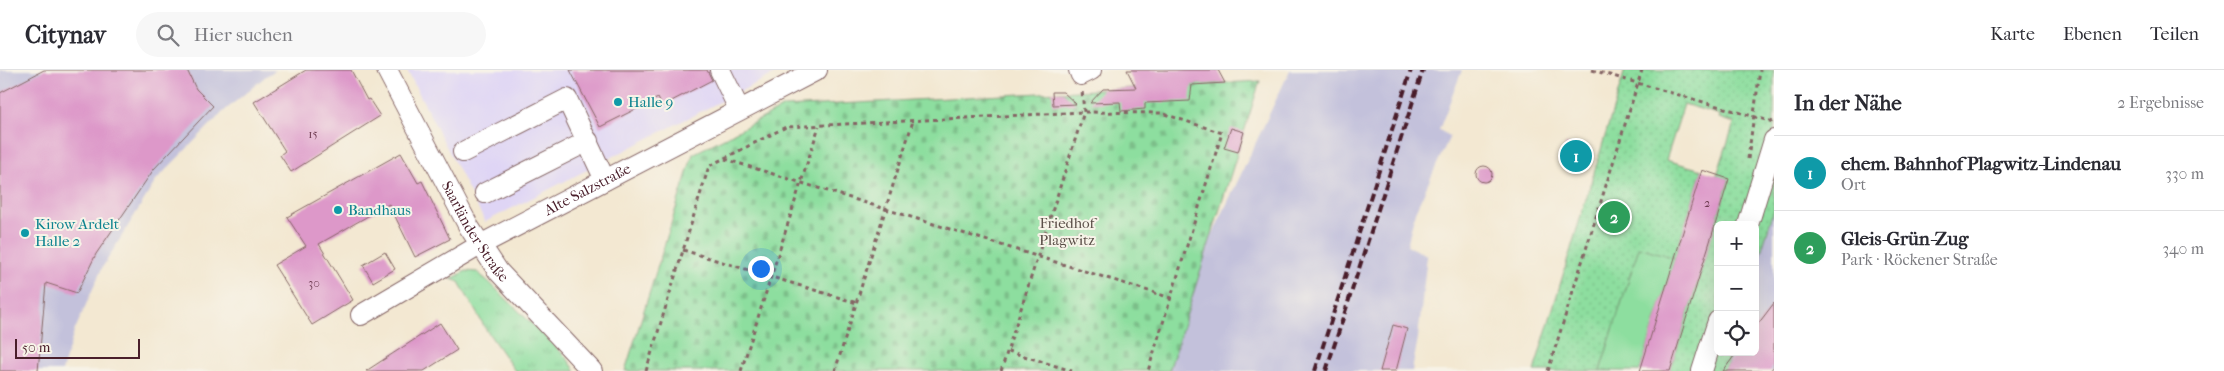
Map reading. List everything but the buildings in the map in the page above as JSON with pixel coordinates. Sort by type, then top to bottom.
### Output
[{"type":"street","name":"Saarländer Straße","points":[[387,70],[469,228],[480,245],[498,271],[592,371]]},
{"type":"street","points":[[720,70],[739,109]]},
{"type":"street","name":"Alte Salzstraße","points":[[361,315],[480,245],[817,70]]},
{"type":"street","points":[[462,152],[567,99],[605,180]]},
{"type":"street","points":[[1749,221],[1774,140]]},
{"type":"street","points":[[485,193],[588,141]]},
{"type":"street","points":[[1702,371],[1714,334]]},
{"type":"path","points":[[1592,70],[1774,122]]},
{"type":"path","points":[[1548,371],[1642,70]]},
{"type":"path","points":[[1747,164],[1752,116],[1760,70]]},
{"type":"path","points":[[1002,371],[1084,112],[1083,72]]},
{"type":"path","points":[[646,371],[709,166],[786,127],[1084,112],[1161,114],[1222,133],[1148,371]]},
{"type":"path","points":[[835,371],[913,121]]},
{"type":"path","points":[[741,371],[819,126]]},
{"type":"path","points":[[725,158],[1171,298]]},
{"type":"path","points":[[683,250],[857,303]]},
{"type":"path","points":[[1008,351],[1072,371]]},
{"type":"shaded area","points":[[0,70],[276,70],[266,76],[223,112],[157,179],[102,268],[74,332],[62,371],[0,371]]},
{"type":"shaded area","points":[[407,70],[782,70],[485,222]]},
{"type":"shaded area","points":[[1290,70],[1462,70],[1439,130],[1450,136],[1415,212],[1407,246],[1427,255],[1418,338],[1412,371],[1169,371],[1210,240]]},
{"type":"shaded area","points":[[1774,210],[1774,371],[1725,371],[1729,356],[1759,356],[1759,258]]},
{"type":"green space","points":[[1625,70],[1774,70],[1774,210],[1759,258],[1759,221],[1716,221],[1729,180],[1717,175],[1734,123],[1719,118],[1720,115],[1684,104],[1666,160],[1702,170],[1675,258],[1639,248],[1600,371],[1534,371]]},
{"type":"green space","name":"Friedhof Plagwitz","points":[[1260,81],[1169,371],[625,371],[693,154],[784,107]]},
{"type":"green space","points":[[1714,229],[1714,356],[1729,356],[1725,371],[1670,371]]},
{"type":"green space","points":[[1639,247],[1675,258],[1640,371],[1600,371]]},
{"type":"green space","points":[[466,271],[477,272],[489,282],[566,357],[576,371],[515,371],[487,331],[459,282],[451,279]]},
{"type":"railway","points":[[1315,371],[1411,70]]},
{"type":"railway","points":[[1326,371],[1423,70]]},
{"type":"place","name":"Halle 9","points":[[618,102]]},
{"type":"place","name":"ehem. Bahnhof Plagwitz-Lindenau","points":[[1576,156]]},
{"type":"place","name":"Bandhaus","points":[[338,210]]},
{"type":"place","name":"Gleis-Grün-Zug","points":[[1614,217]]},
{"type":"place","name":"Kirow Ardelt Halle 2","points":[[25,233]]}]
